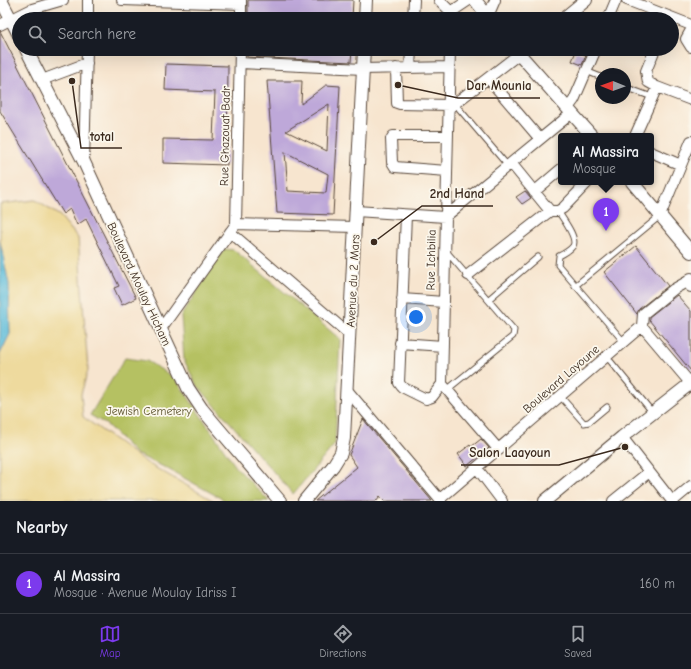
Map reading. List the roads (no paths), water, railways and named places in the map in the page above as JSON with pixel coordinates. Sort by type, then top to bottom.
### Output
[{"type":"street","points":[[0,26],[11,19],[1,0]]},
{"type":"street","points":[[26,12],[39,6],[63,0]]},
{"type":"street","points":[[88,0],[88,12]]},
{"type":"street","points":[[122,0],[241,2]]},
{"type":"street","points":[[365,12],[366,0]]},
{"type":"street","points":[[413,12],[414,0]]},
{"type":"street","points":[[439,0],[448,12]]},
{"type":"street","points":[[456,12],[469,0]]},
{"type":"street","points":[[475,0],[485,12]]},
{"type":"street","points":[[491,12],[495,0]]},
{"type":"street","points":[[571,12],[586,0]]},
{"type":"street","points":[[611,12],[616,0]]},
{"type":"street","points":[[627,0],[654,12]]},
{"type":"street","points":[[679,21],[691,25]]},
{"type":"street","points":[[691,30],[686,39],[691,47]]},
{"type":"street","name":"Boulevard Moulay Hicham","points":[[30,56],[84,162],[188,388],[202,409],[280,501]]},
{"type":"street","points":[[84,162],[87,56]]},
{"type":"street","name":"Rue Ghazouat Badr","points":[[233,228],[240,56]]},
{"type":"street","name":"Avenue du 2 Mars","points":[[304,501],[341,453],[344,438],[364,56]]},
{"type":"street","points":[[410,68],[411,56]]},
{"type":"street","name":"Rue Ichbilia","points":[[445,387],[443,346],[445,217],[448,136],[451,106],[450,56]]},
{"type":"street","points":[[396,68],[397,103],[451,106],[514,56]]},
{"type":"street","points":[[524,56],[589,133]]},
{"type":"street","points":[[356,212],[445,217],[540,139],[570,111],[593,56]]},
{"type":"street","points":[[653,56],[646,76],[648,82],[691,100]]},
{"type":"street","points":[[42,80],[87,63]]},
{"type":"street","points":[[240,64],[363,68],[450,67]]},
{"type":"street","points":[[488,78],[540,139]]},
{"type":"street","points":[[636,133],[657,87]]},
{"type":"street","points":[[447,171],[395,167],[392,162],[392,139],[393,136],[448,136]]},
{"type":"street","points":[[660,216],[691,140]]},
{"type":"street","points":[[654,153],[681,165]]},
{"type":"street","points":[[509,165],[554,211]]},
{"type":"street","points":[[534,192],[558,172]]},
{"type":"street","points":[[468,276],[554,211],[568,204],[582,185]]},
{"type":"street","points":[[634,185],[691,252]]},
{"type":"street","points":[[406,215],[400,343],[400,386],[426,399],[432,397],[445,387],[499,450]]},
{"type":"street","points":[[233,228],[355,227]]},
{"type":"street","points":[[160,330],[233,228]]},
{"type":"street","points":[[233,228],[350,335]]},
{"type":"street","points":[[545,501],[622,437],[691,383],[642,326],[643,314],[674,289],[691,282]]},
{"type":"street","points":[[402,299],[444,302]]},
{"type":"street","name":"Boulevard Layoune","points":[[441,500],[607,358],[642,326]]},
{"type":"street","points":[[400,343],[443,346]]},
{"type":"street","points":[[347,390],[441,500]]},
{"type":"street","points":[[622,437],[672,501],[691,486]]},
{"type":"street","points":[[477,468],[502,501]]},
{"type":"street","points":[[613,501],[649,472]]},
{"type":"lane","points":[[586,72],[595,75]]},
{"type":"lane","points":[[631,88],[652,97]]},
{"type":"lane","points":[[451,106],[509,165]]},
{"type":"lane","points":[[554,211],[572,235],[574,242],[573,246],[559,256],[558,265],[624,342]]},
{"type":"lane","points":[[575,286],[660,216]]},
{"type":"lane","points":[[445,250],[513,327],[514,333],[445,387]]},
{"type":"lane","points":[[488,299],[538,258]]},
{"type":"lane","points":[[607,358],[653,413]]},
{"type":"lane","points":[[561,397],[584,423],[589,422],[607,407]]},
{"type":"water","points":[[0,241],[9,284],[10,334],[0,354]]},
{"type":"place","name":"total","points":[[72,81]]},
{"type":"place","name":"Dar Mounia","points":[[398,85]]},
{"type":"place","name":"Al Massira","points":[[606,231]]},
{"type":"place","name":"2nd Hand","points":[[374,242]]},
{"type":"place","name":"Salon Laayoun","points":[[625,447]]},
{"type":"park label","name":"Jewish Cemetery","points":[[149,411]]}]
